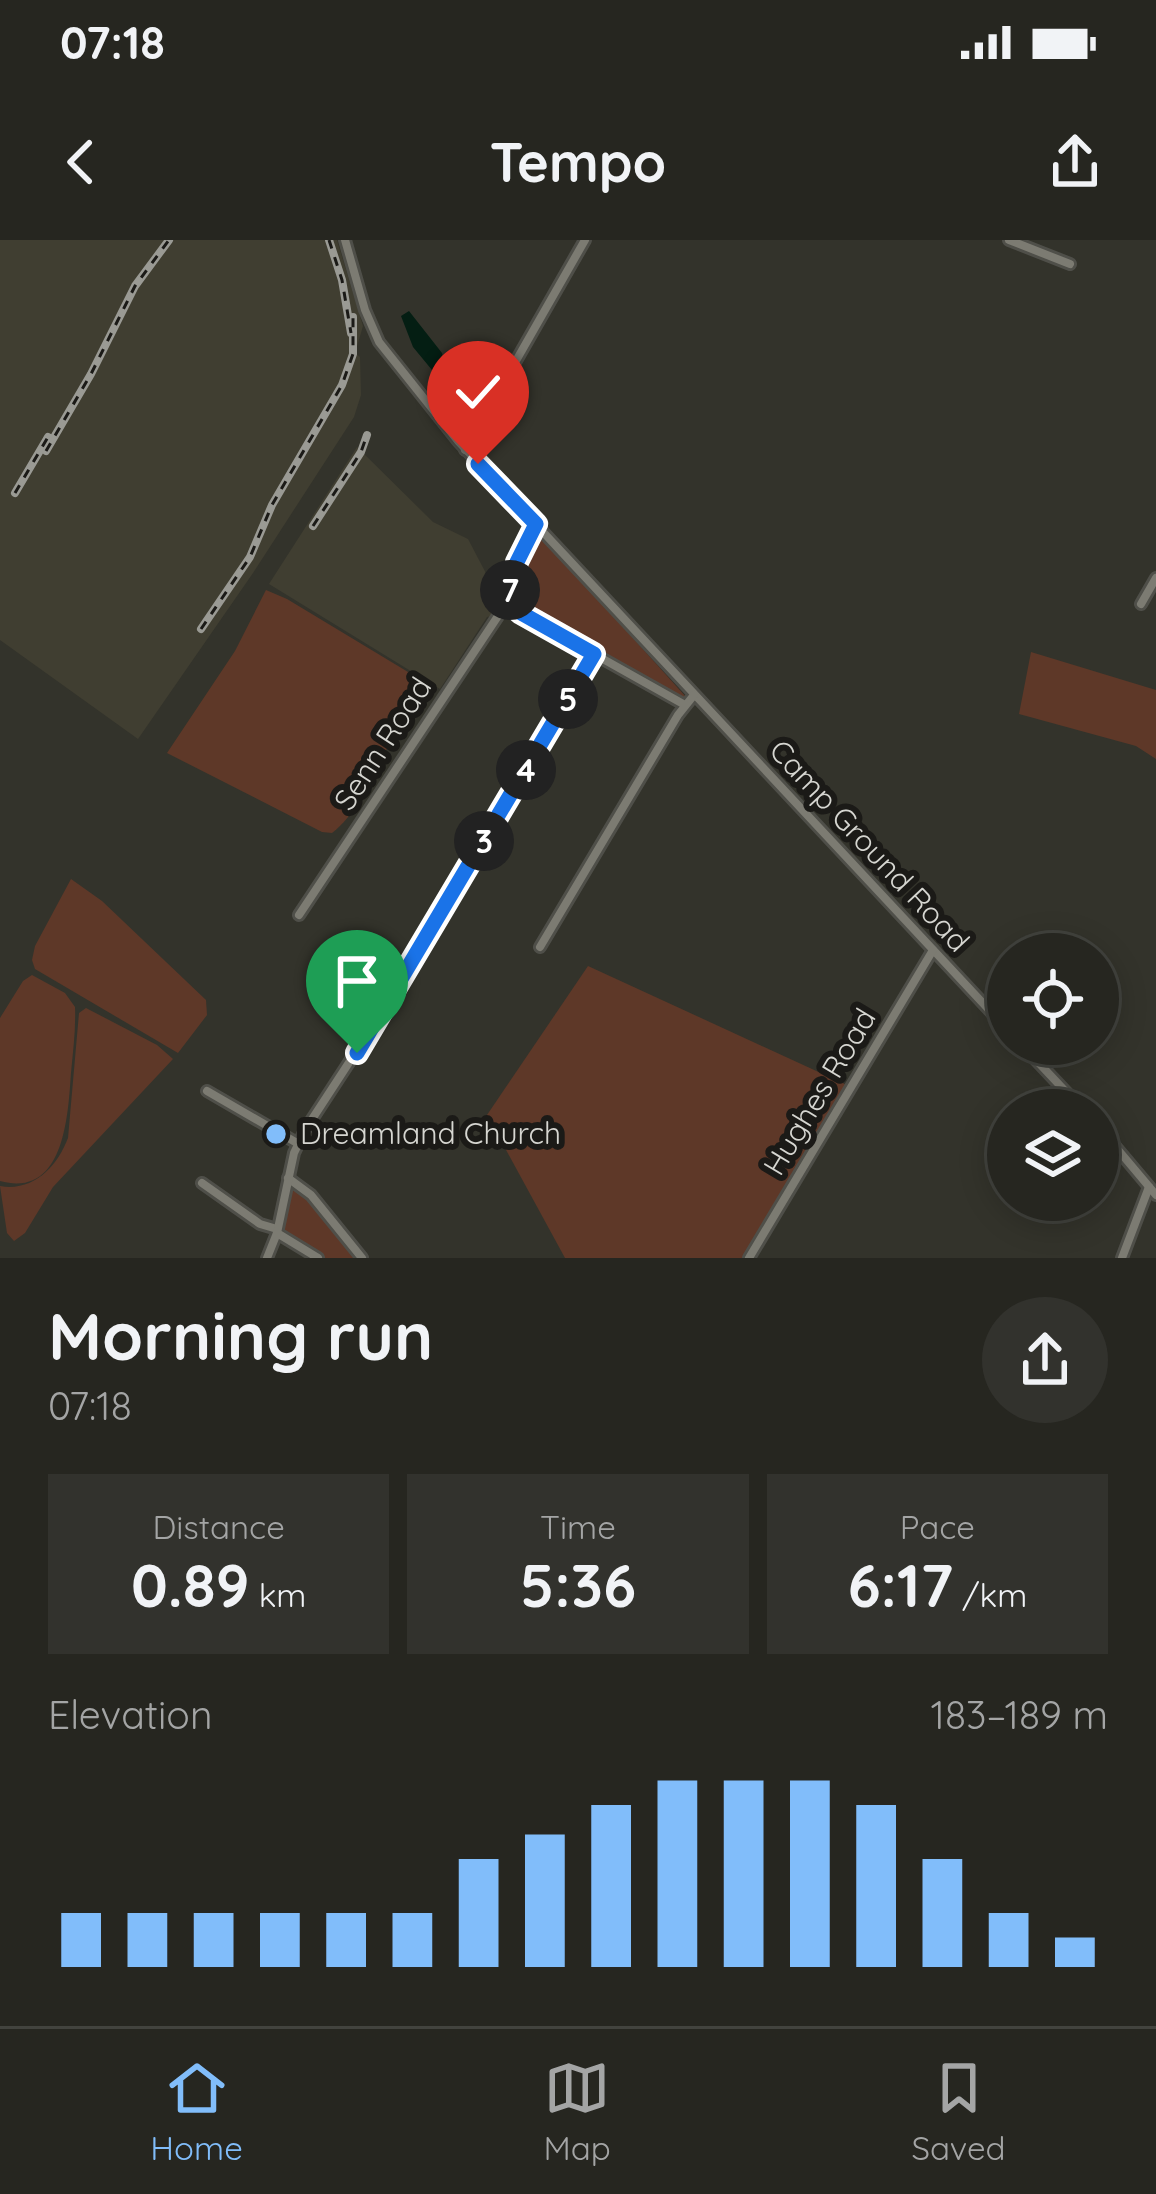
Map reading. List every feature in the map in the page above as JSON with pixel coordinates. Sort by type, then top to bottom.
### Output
[{"type":"street","name":"Camp Ground Road","points":[[345,240],[379,342],[465,450],[987,1008]]},
{"type":"street","points":[[465,450],[586,240]]},
{"type":"street","points":[[1010,240],[1070,264]]},
{"type":"street","name":"Senn Road","points":[[299,915],[508,602],[517,562],[536,524]]},
{"type":"street","points":[[1141,604],[1156,578]]},
{"type":"street","points":[[508,602],[685,705]]},
{"type":"street","points":[[267,1258],[297,1143],[382,1012],[594,654]]},
{"type":"street","points":[[540,946],[694,695]]},
{"type":"street","name":"Hughes Road","points":[[749,1258],[933,950]]},
{"type":"street","points":[[1041,1065],[1063,1089]]},
{"type":"street","points":[[207,1091],[297,1143]]},
{"type":"street","points":[[1119,1151],[1156,1195]]},
{"type":"street","points":[[288,1178],[302,1185],[362,1258]]},
{"type":"street","points":[[202,1183],[318,1258]]},
{"type":"street","points":[[1122,1258],[1149,1186]]},
{"type":"shaded area","points":[[0,240],[337,240],[363,326],[355,353],[360,357],[361,395],[354,417],[138,739],[0,640]]},
{"type":"shaded area","points":[[409,311],[442,353],[449,383],[456,376],[474,381],[477,398],[465,410],[413,347],[401,316]]},
{"type":"shaded area","points":[[357,447],[433,522],[468,539],[501,602],[440,689],[269,584]]},
{"type":"shaded area","points":[[533,538],[543,538],[686,697],[674,697],[523,611],[515,583]]},
{"type":"shaded area","points":[[266,590],[413,675],[426,690],[354,809],[332,833],[167,753],[235,651]]},
{"type":"shaded area","points":[[1031,652],[1156,690],[1156,759],[1136,746],[1019,714]]},
{"type":"shaded area","points":[[71,879],[102,901],[206,1000],[207,1015],[178,1053],[35,969],[35,946]]},
{"type":"shaded area","points":[[588,966],[849,1086],[747,1258],[565,1258],[487,1115]]},
{"type":"shaded area","points":[[32,975],[65,993],[75,1007],[68,1110],[50,1166],[22,1183],[0,1181],[0,1018],[23,981]]},
{"type":"shaded area","points":[[86,1008],[157,1045],[173,1059],[53,1187],[25,1233],[14,1241],[7,1233],[0,1186],[33,1181],[63,1149],[68,1138],[79,1013]]},
{"type":"shaded area","points":[[292,1185],[301,1188],[359,1258],[322,1258],[283,1234]]},
{"type":"railway","points":[[46,451],[135,286],[169,240]]},
{"type":"railway","points":[[329,240],[351,333]]},
{"type":"railway","points":[[201,629],[250,557],[272,505],[342,385],[353,354],[353,317]]},
{"type":"railway","points":[[313,526],[367,435]]},
{"type":"railway","points":[[15,493],[48,437]]},
{"type":"place","name":"Dreamland Church","points":[[276,1134]]},
{"type":"route","points":[[357,1053],[594,654],[508,602],[517,562],[536,524],[478,464]]}]
